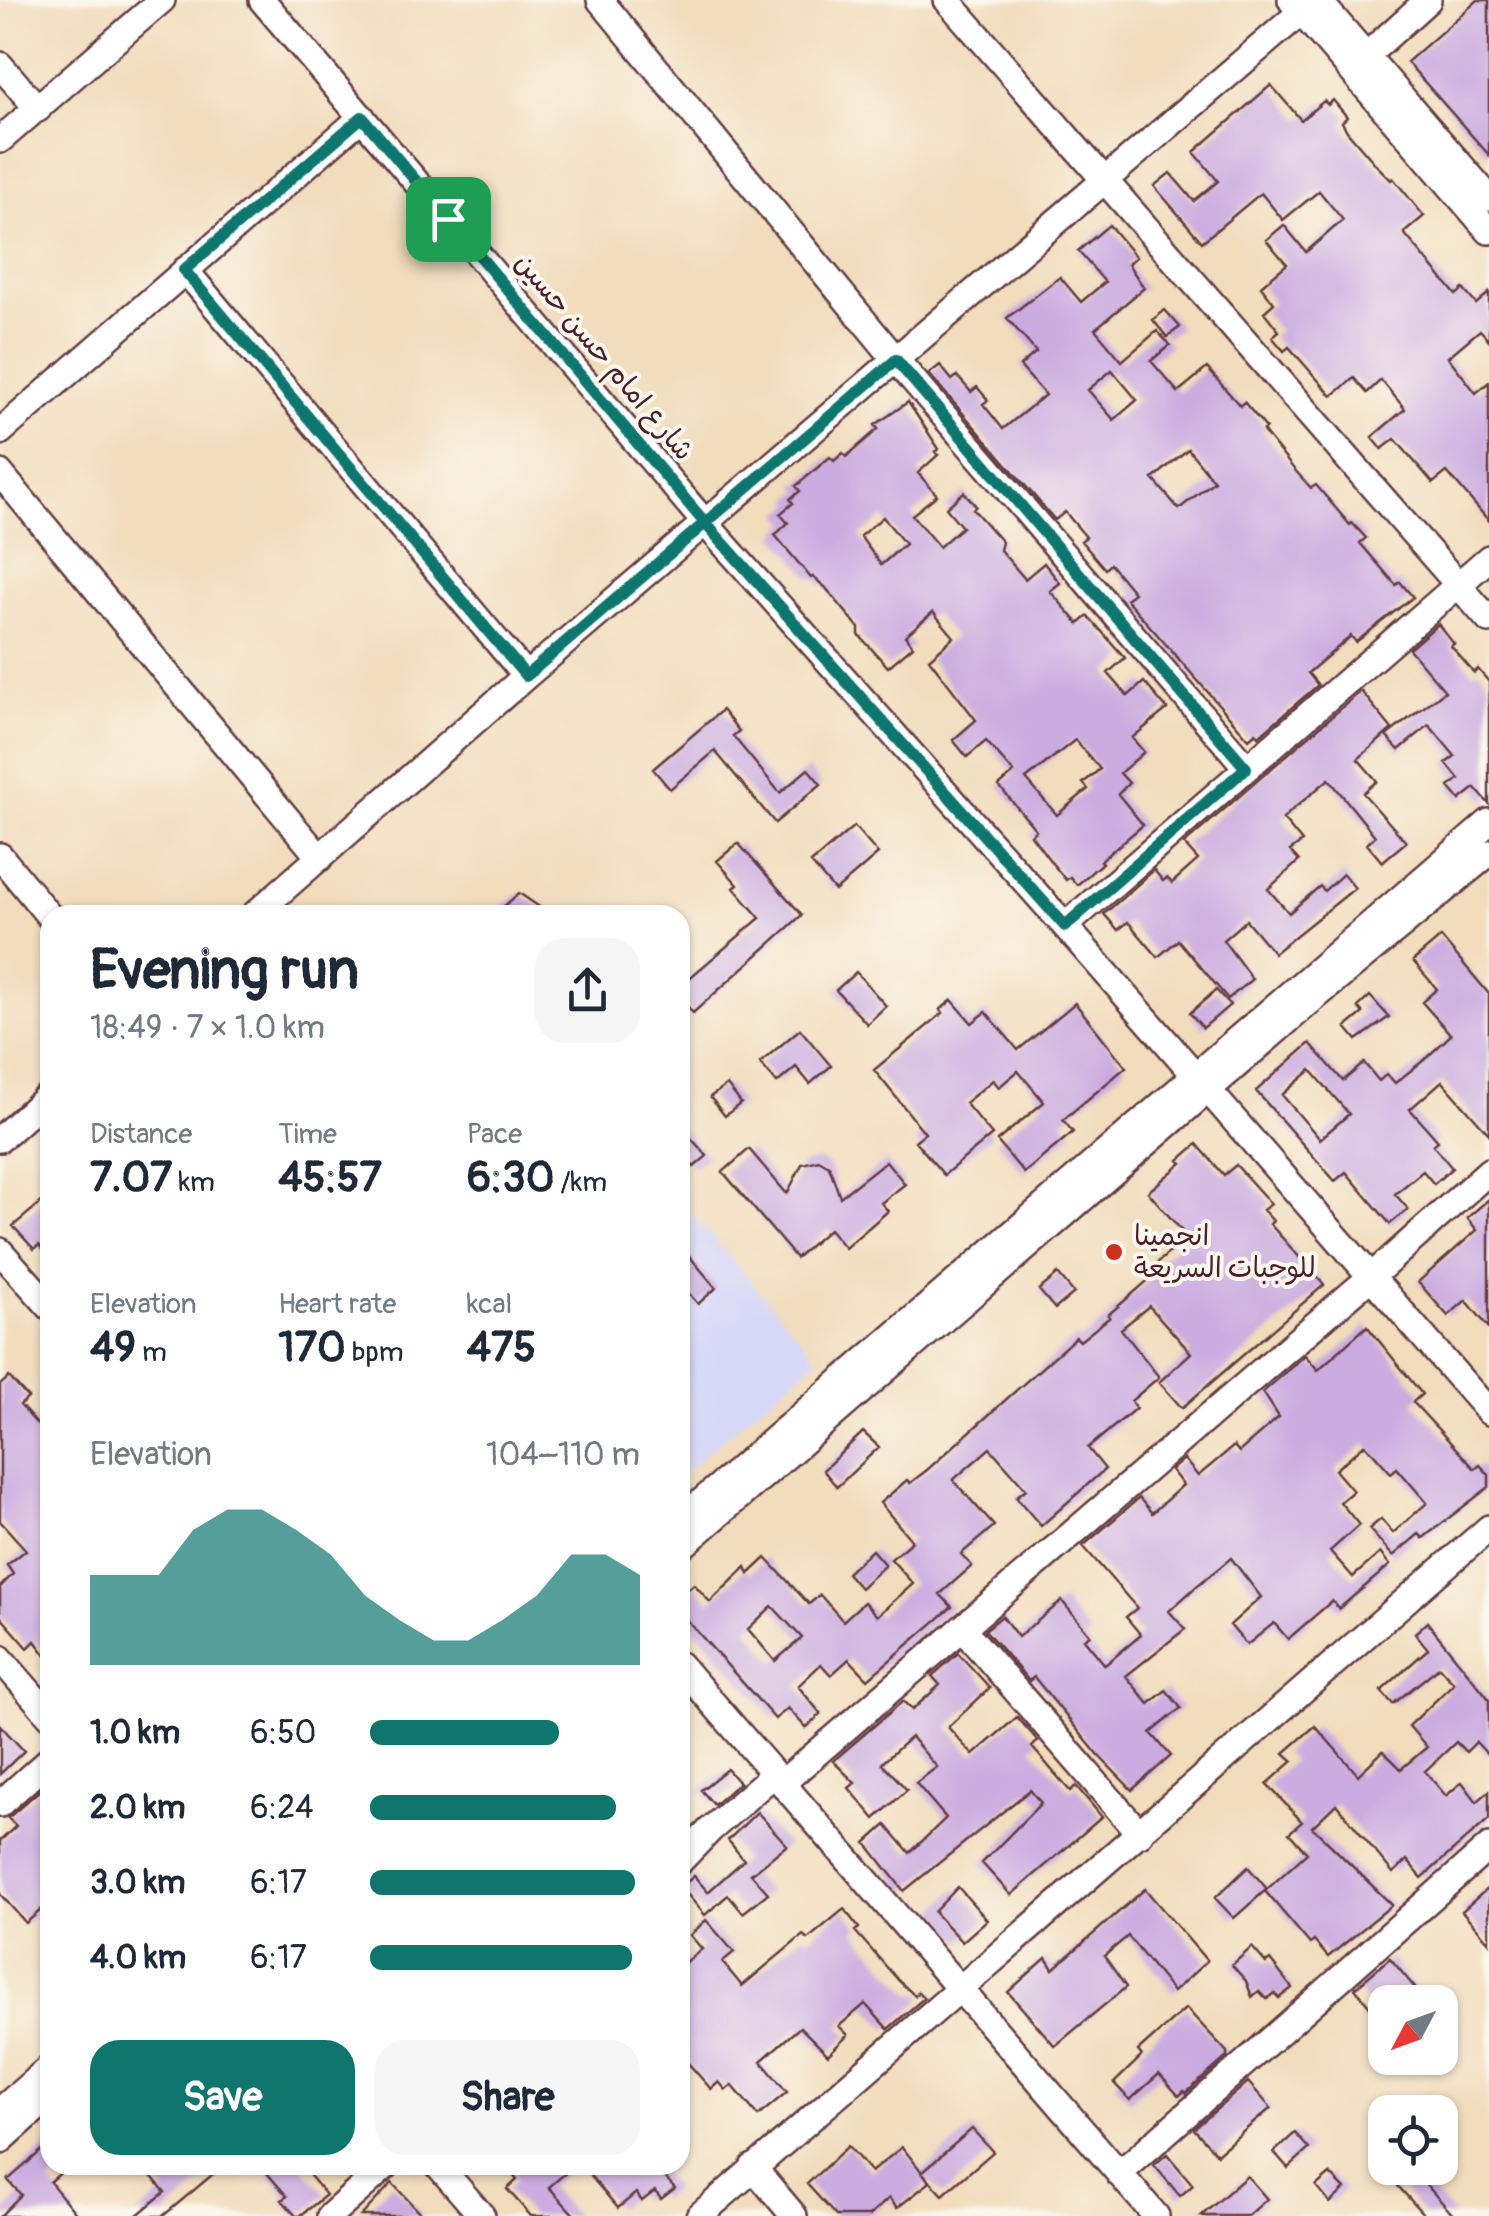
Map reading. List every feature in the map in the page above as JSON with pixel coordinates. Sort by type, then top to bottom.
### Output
[{"type":"street","points":[[0,140],[162,0]]},
{"type":"street","name":"شارع امام حسن حسين","points":[[262,0],[706,524],[1065,926],[1489,1412]]},
{"type":"street","points":[[600,0],[896,360],[1246,768]]},
{"type":"street","points":[[947,0],[1489,620]]},
{"type":"street","points":[[1366,56],[1428,0]]},
{"type":"street","points":[[266,905],[526,676],[1106,181],[1306,3]]},
{"type":"street","points":[[1306,3],[1366,56],[1489,198]]},
{"type":"street","points":[[1306,3],[1489,232]]},
{"type":"street","points":[[0,65],[38,108]]},
{"type":"street","points":[[0,432],[362,117]]},
{"type":"street","points":[[184,270],[526,676]]},
{"type":"street","points":[[0,473],[320,858]]},
{"type":"street","points":[[1065,926],[1489,558]]},
{"type":"street","points":[[690,1539],[1489,822]]},
{"type":"street","points":[[690,1512],[1201,1084],[1489,854]]},
{"type":"street","points":[[0,856],[41,905]]},
{"type":"street","points":[[0,1139],[40,1103]]},
{"type":"street","points":[[690,1851],[710,1830],[962,1628],[1489,1171]]},
{"type":"street","points":[[0,1251],[40,1296]]},
{"type":"street","points":[[699,2216],[1489,1528]]},
{"type":"street","points":[[962,1628],[1140,1834]]},
{"type":"street","points":[[0,1658],[40,1704]]},
{"type":"street","points":[[690,1677],[1156,2216]]},
{"type":"street","points":[[0,1804],[40,1768]]},
{"type":"street","points":[[1120,2174],[1489,1847]]},
{"type":"street","points":[[0,2111],[40,2076]]},
{"type":"street","points":[[0,2141],[40,2105]]},
{"type":"street","points":[[752,2168],[794,2216]]},
{"type":"street","points":[[330,2216],[376,2175]]},
{"type":"street","points":[[447,2175],[482,2216]]},
{"type":"shaded area","points":[[690,1211],[818,1358],[690,1467]]},
{"type":"building","points":[[1478,0],[1489,0],[1489,155],[1407,62]]},
{"type":"building","points":[[1271,85],[1301,120],[1324,101],[1328,105],[1333,100],[1347,117],[1342,122],[1347,131],[1424,216],[1404,233],[1456,295],[1463,289],[1476,304],[1489,293],[1489,340],[1480,330],[1448,357],[1476,393],[1489,382],[1489,521],[1447,472],[1433,483],[1395,439],[1382,449],[1372,437],[1405,409],[1381,380],[1367,393],[1354,378],[1332,396],[1289,347],[1284,351],[1272,337],[1279,331],[1264,312],[1274,303],[1261,286],[1287,264],[1266,240],[1284,225],[1306,252],[1343,220],[1319,191],[1283,220],[1261,193],[1202,242],[1154,186],[1170,173],[1194,201],[1218,181],[1194,152]]},
{"type":"building","points":[[1109,225],[1136,257],[1128,264],[1144,288],[1095,329],[1122,361],[1157,331],[1170,345],[1151,361],[1178,392],[1207,368],[1240,406],[1244,402],[1293,468],[1311,488],[1316,485],[1366,538],[1360,543],[1396,585],[1400,582],[1413,597],[1356,642],[1351,636],[1308,673],[1318,685],[1259,736],[1256,733],[1249,739],[1126,599],[1134,593],[1110,564],[1105,569],[1081,541],[1086,537],[1065,512],[1055,520],[929,374],[940,365],[952,380],[957,376],[971,392],[977,387],[988,400],[983,404],[1003,429],[1045,395],[1020,366],[1036,352],[1007,318],[1060,277],[1081,302],[1105,282],[1078,251]],"holes":[[[1112,370],[1137,400],[1114,420],[1088,390]],[[1188,449],[1214,481],[1179,509],[1153,479]]]},
{"type":"building","points":[[1165,310],[1180,327],[1167,337],[1153,320]]},
{"type":"building","points":[[908,402],[939,449],[935,452],[938,455],[918,473],[937,495],[912,515],[939,547],[962,527],[946,508],[964,492],[976,506],[973,509],[1002,542],[1000,550],[1025,579],[1044,563],[1060,583],[1050,591],[1079,624],[1088,616],[1125,658],[1108,673],[1128,696],[1144,682],[1167,709],[1132,738],[1144,752],[1120,773],[1129,783],[1118,794],[1143,825],[1077,885],[1070,877],[1066,880],[1051,862],[1031,835],[1036,830],[999,786],[1014,773],[986,741],[967,757],[953,740],[976,720],[929,659],[954,637],[933,612],[905,636],[913,646],[888,667],[825,587],[811,578],[775,535],[788,523],[780,514],[800,491],[796,486],[830,457],[834,461],[843,453],[846,457],[878,429],[875,425]],"holes":[[[883,517],[905,544],[881,565],[860,536]],[[1075,740],[1100,769],[1083,783],[1088,789],[1057,815],[1026,779]]]},
{"type":"building","points":[[1438,624],[1474,673],[1478,669],[1489,682],[1489,804],[1475,788],[1460,800],[1449,787],[1459,779],[1446,763],[1455,756],[1429,725],[1399,750],[1386,736],[1445,691],[1409,649]]},
{"type":"building","points":[[1361,691],[1392,729],[1358,759],[1377,781],[1363,793],[1406,842],[1382,862],[1367,844],[1375,836],[1329,779],[1291,811],[1283,819],[1302,842],[1290,851],[1299,861],[1268,889],[1289,913],[1320,886],[1324,891],[1343,874],[1355,888],[1274,953],[1246,920],[1223,940],[1252,979],[1228,999],[1178,940],[1158,957],[1128,922],[1118,930],[1104,914],[1154,870],[1163,881],[1167,878],[1172,883],[1198,860],[1184,844]]},
{"type":"building","points":[[722,710],[739,731],[733,736],[780,793],[808,769],[821,784],[775,823],[715,751],[670,789],[653,769]]},
{"type":"building","points":[[854,826],[878,854],[835,891],[811,863]]},
{"type":"building","points":[[738,843],[802,915],[693,1013],[690,978],[760,918],[717,861]]},
{"type":"building","points":[[519,893],[536,905],[505,905]]},
{"type":"building","points":[[1441,937],[1489,994],[1489,1134],[1442,1081],[1410,1109],[1438,1141],[1433,1145],[1452,1168],[1434,1184],[1423,1171],[1395,1194],[1408,1209],[1390,1224],[1346,1172],[1335,1181],[1256,1091],[1310,1043],[1343,1081],[1364,1063],[1379,1081],[1387,1074],[1395,1083],[1424,1060],[1451,1035],[1422,1002],[1437,989],[1413,961]],"holes":[[[1311,1070],[1349,1114],[1320,1139],[1282,1095]]]},
{"type":"building","points":[[856,972],[886,1006],[867,1024],[836,990]]},
{"type":"building","points":[[1216,990],[1230,1005],[1203,1028],[1190,1013]]},
{"type":"building","points":[[1370,996],[1389,1017],[1357,1040],[1346,1027],[1363,1013],[1358,1007]]},
{"type":"building","points":[[952,1000],[972,1023],[986,1012],[1018,1050],[1075,1003],[1126,1067],[1063,1120],[1073,1132],[1024,1173],[997,1141],[1044,1102],[1018,1071],[999,1087],[993,1080],[965,1103],[992,1135],[944,1175],[915,1141],[925,1133],[874,1070],[943,1013],[940,1010]]},
{"type":"building","points":[[800,1029],[831,1066],[810,1084],[796,1067],[777,1083],[760,1063]]},
{"type":"building","points":[[727,1085],[741,1103],[725,1116],[710,1097]]},
{"type":"building","points":[[690,1137],[707,1156],[694,1167],[690,1162]]},
{"type":"building","points":[[1197,1144],[1224,1175],[1236,1165],[1271,1204],[1263,1210],[1273,1221],[1270,1224],[1324,1285],[1182,1408],[1159,1382],[1191,1353],[1149,1306],[1121,1329],[1159,1377],[1131,1401],[1136,1408],[1088,1448],[1105,1469],[1041,1526],[1016,1497],[1026,1489],[990,1448],[953,1480],[994,1526],[961,1554],[972,1566],[940,1594],[952,1607],[868,1679],[849,1659],[831,1675],[821,1664],[798,1686],[821,1714],[806,1728],[788,1708],[775,1719],[690,1623],[690,1587],[694,1584],[710,1602],[746,1567],[749,1574],[766,1558],[809,1604],[820,1595],[843,1621],[864,1602],[877,1616],[913,1584],[891,1559],[912,1541],[880,1503],[907,1480],[910,1483],[927,1470],[1076,1337],[1080,1341],[1153,1276],[1148,1271],[1187,1237],[1148,1192],[1182,1163],[1179,1160]],"holes":[[[772,1606],[802,1638],[775,1661],[748,1629]]]},
{"type":"building","points":[[749,1149],[787,1194],[802,1164],[819,1160],[829,1166],[840,1197],[886,1161],[905,1184],[881,1203],[888,1211],[845,1248],[829,1229],[796,1258],[723,1172]]},
{"type":"building","points":[[1489,1199],[1489,1328],[1466,1300],[1448,1316],[1418,1282],[1477,1230],[1467,1218]]},
{"type":"building","points":[[40,1203],[40,1246],[34,1249],[13,1226]]},
{"type":"building","points":[[690,1257],[716,1288],[698,1304],[690,1295]]},
{"type":"building","points":[[1058,1274],[1074,1293],[1055,1309],[1039,1290]]},
{"type":"building","points":[[1367,1326],[1422,1394],[1413,1402],[1475,1469],[1480,1465],[1489,1475],[1489,1487],[1393,1556],[1369,1529],[1381,1519],[1393,1533],[1427,1503],[1397,1468],[1391,1473],[1365,1444],[1335,1470],[1353,1491],[1340,1502],[1359,1525],[1330,1551],[1353,1577],[1380,1553],[1390,1565],[1339,1609],[1332,1601],[1288,1639],[1274,1623],[1247,1645],[1230,1625],[1261,1597],[1231,1558],[1197,1586],[1169,1611],[1185,1629],[1126,1676],[1149,1704],[1166,1690],[1181,1708],[1151,1733],[1171,1756],[1132,1790],[1034,1677],[1029,1681],[985,1630],[1002,1616],[1018,1637],[1062,1601],[1090,1635],[1084,1639],[1105,1665],[1141,1635],[1126,1617],[1137,1608],[1083,1546],[1139,1498],[1152,1513],[1183,1485],[1171,1470],[1184,1459],[1198,1476],[1234,1446],[1239,1452],[1279,1417],[1263,1392],[1305,1355],[1318,1370]]},
{"type":"building","points":[[9,1377],[28,1398],[20,1405],[40,1428],[40,1648],[35,1641],[28,1648],[0,1616],[0,1587],[13,1574],[7,1565],[26,1550],[0,1521],[0,1385]]},
{"type":"building","points":[[863,1432],[879,1447],[837,1487],[823,1470]]},
{"type":"building","points":[[872,1550],[885,1565],[860,1588],[847,1573]]},
{"type":"building","points":[[1427,1622],[1489,1699],[1489,1756],[1476,1742],[1466,1752],[1456,1742],[1425,1771],[1446,1796],[1462,1782],[1477,1802],[1489,1791],[1489,1819],[1422,1878],[1407,1860],[1393,1873],[1336,1804],[1312,1827],[1392,1905],[1328,1957],[1314,1941],[1310,1944],[1265,1891],[1307,1853],[1289,1833],[1302,1822],[1267,1784],[1293,1761],[1284,1753],[1315,1726],[1358,1775],[1383,1751],[1401,1769],[1427,1747],[1409,1726],[1454,1683],[1439,1667],[1393,1704],[1381,1691],[1428,1649],[1415,1633]]},
{"type":"building","points":[[958,1653],[990,1688],[948,1727],[962,1743],[973,1755],[1017,1717],[1038,1741],[1032,1747],[1070,1791],[1076,1786],[1102,1817],[1011,1895],[982,1863],[1041,1803],[1030,1790],[904,1891],[866,1843],[886,1825],[910,1853],[946,1818],[916,1783],[937,1767],[911,1737],[882,1763],[907,1790],[875,1819],[849,1788],[855,1783],[833,1761],[903,1701],[912,1710],[940,1685],[932,1676]]},
{"type":"building","points":[[0,1725],[24,1751],[0,1774]]},
{"type":"building","points":[[727,1769],[739,1783],[714,1805],[701,1790]]},
{"type":"building","points":[[40,1790],[40,1911],[26,1923],[0,1894],[0,1841],[16,1826],[8,1818]]},
{"type":"building","points":[[757,1812],[787,1845],[751,1874],[768,1893],[743,1913],[728,1895],[705,1915],[690,1898],[690,1879],[694,1876],[708,1892],[744,1860],[728,1840]]},
{"type":"building","points":[[1248,1867],[1267,1889],[1234,1918],[1215,1898]]},
{"type":"building","points":[[958,1887],[987,1920],[962,1942],[934,1912]]},
{"type":"building","points":[[1489,1887],[1489,1942],[1462,1911]]},
{"type":"building","points":[[1145,1889],[1207,1961],[1173,1992],[1128,1936],[1104,1956],[1126,1987],[1055,2046],[1008,1992],[1046,1958],[1053,1969]]},
{"type":"building","points":[[844,1909],[859,1928],[855,1931],[899,1981],[915,1996],[918,1992],[924,1998],[888,2029],[865,2004],[839,2026],[848,2035],[828,2055],[800,2027],[761,2061],[787,2092],[758,2116],[732,2085],[726,2090],[719,2082],[711,2089],[690,2065],[690,1959],[702,1949],[690,1935],[706,1920],[734,1952],[722,1962],[742,1986],[803,1935],[808,1939]]},
{"type":"building","points":[[1252,1947],[1266,1963],[1270,1960],[1292,1988],[1279,1998],[1274,1993],[1267,1999],[1259,1991],[1252,1997],[1246,1981],[1232,1965]]},
{"type":"building","points":[[1390,1958],[1412,1985],[1368,1985],[1368,2004],[1355,1988]]},
{"type":"building","points":[[1186,2008],[1227,2052],[1227,2057],[1186,2093],[1179,2096],[1159,2074],[1130,2100],[1114,2083],[1142,2056],[1138,2051]]},
{"type":"building","points":[[1248,2082],[1271,2108],[1217,2154],[1194,2129]]},
{"type":"building","points":[[972,2129],[993,2152],[943,2195],[922,2172]]},
{"type":"building","points":[[1295,2133],[1309,2149],[1288,2168],[1274,2152]]},
{"type":"building","points":[[848,2146],[871,2172],[902,2147],[930,2182],[897,2208],[889,2198],[869,2216],[836,2216],[807,2184]]},
{"type":"building","points":[[40,2152],[40,2175],[58,2175],[50,2182],[78,2216],[0,2216],[21,2195],[8,2180]]},
{"type":"building","points":[[1167,2154],[1193,2185],[1180,2196],[1154,2165]]},
{"type":"building","points":[[1330,2174],[1345,2189],[1330,2203],[1316,2186]]},
{"type":"building","points":[[151,2175],[212,2175],[163,2216],[136,2216],[165,2192]]},
{"type":"building","points":[[269,2175],[309,2175],[326,2195],[300,2216],[282,2200],[287,2196]]},
{"type":"building","points":[[513,2175],[563,2175],[549,2187],[575,2216],[531,2216],[507,2189],[517,2180]]},
{"type":"building","points":[[590,2175],[663,2175],[675,2188],[661,2199],[655,2191],[642,2201],[636,2193],[618,2208]]},
{"type":"building","points":[[1247,2176],[1267,2199],[1248,2216],[1201,2216]]},
{"type":"building","points":[[392,2183],[423,2216],[361,2216]]},
{"type":"building","points":[[1426,2185],[1454,2216],[1425,2216],[1398,2186]]},
{"type":"place","name":"انجمينا للوجبات السريعة","points":[[1114,1252]]},
{"type":"route","points":[[448,219],[362,117],[184,270],[526,676],[706,524],[896,360],[1246,768],[1065,926],[706,524],[448,219]]}]
